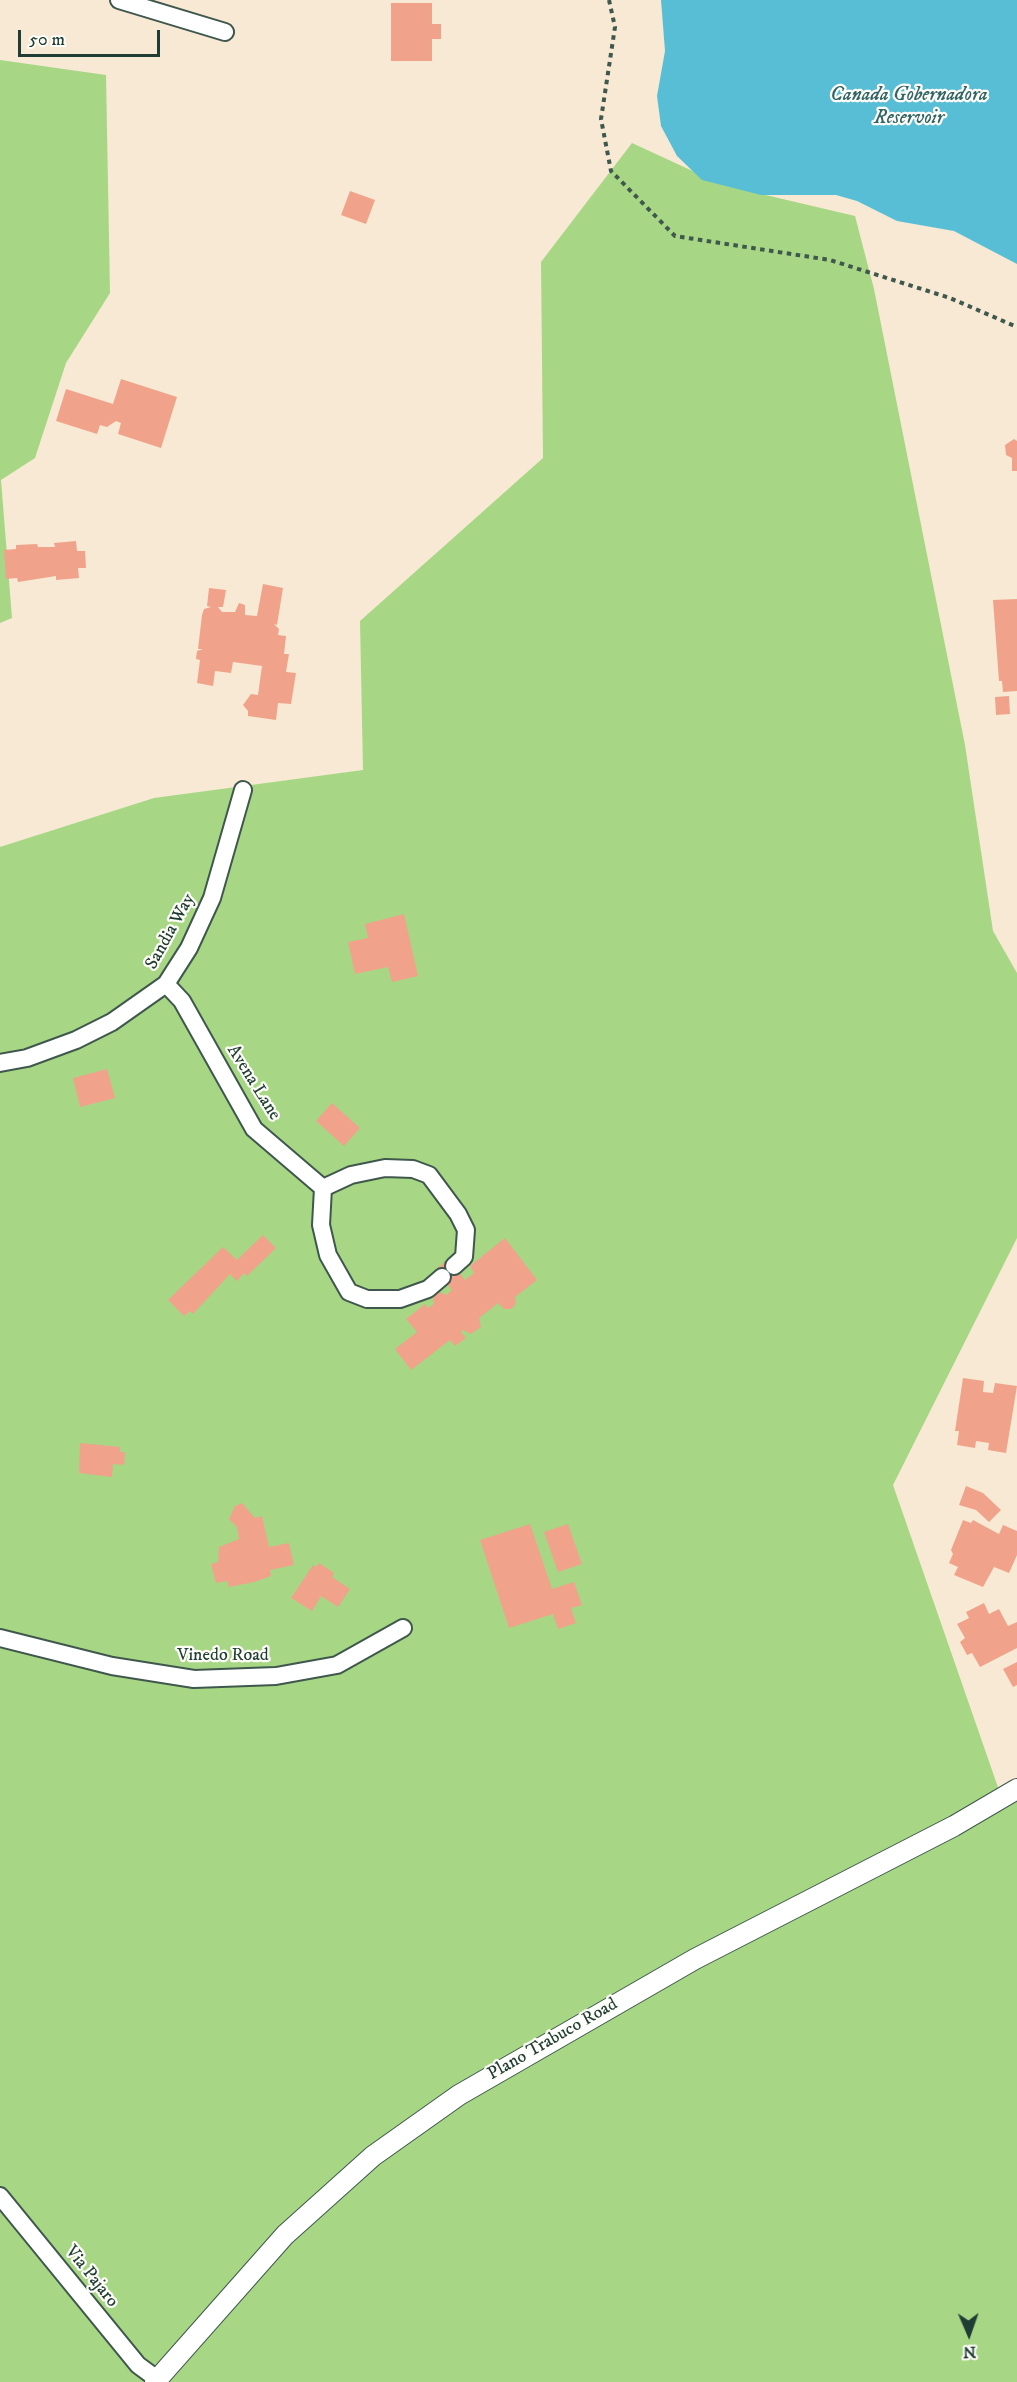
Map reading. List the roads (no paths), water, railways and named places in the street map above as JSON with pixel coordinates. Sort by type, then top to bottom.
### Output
[{"type":"street","points":[[119,0],[225,32]]},
{"type":"street","name":"Sandia Way","points":[[0,1063],[27,1058],[76,1040],[112,1022],[166,984],[189,948],[212,898],[243,790]]},
{"type":"street","name":"Avena Lane","points":[[166,984],[182,1001],[254,1128],[322,1188]]},
{"type":"street","points":[[385,1168],[413,1169],[429,1174],[458,1214],[466,1230],[464,1257],[428,1289],[400,1299],[367,1299],[349,1292],[328,1255],[321,1225],[322,1188],[351,1175],[385,1168]]},
{"type":"street","name":"Vinedo Road","points":[[0,1638],[112,1666],[194,1679],[276,1676],[337,1665],[403,1628]]},
{"type":"street","name":"Plano Trabuco Road","points":[[156,2381],[285,2235],[373,2157],[459,2095],[695,1959],[945,1831],[1017,1789]]},
{"type":"street","name":"Via Pajaro","points":[[0,2196],[138,2365],[156,2381]]},
{"type":"water","name":"Canada Gobernadora Reservoir","points":[[661,0],[1017,0],[1017,264],[954,231],[897,221],[857,201],[836,195],[761,195],[702,180],[677,156],[661,126],[657,96],[665,51]]}]
